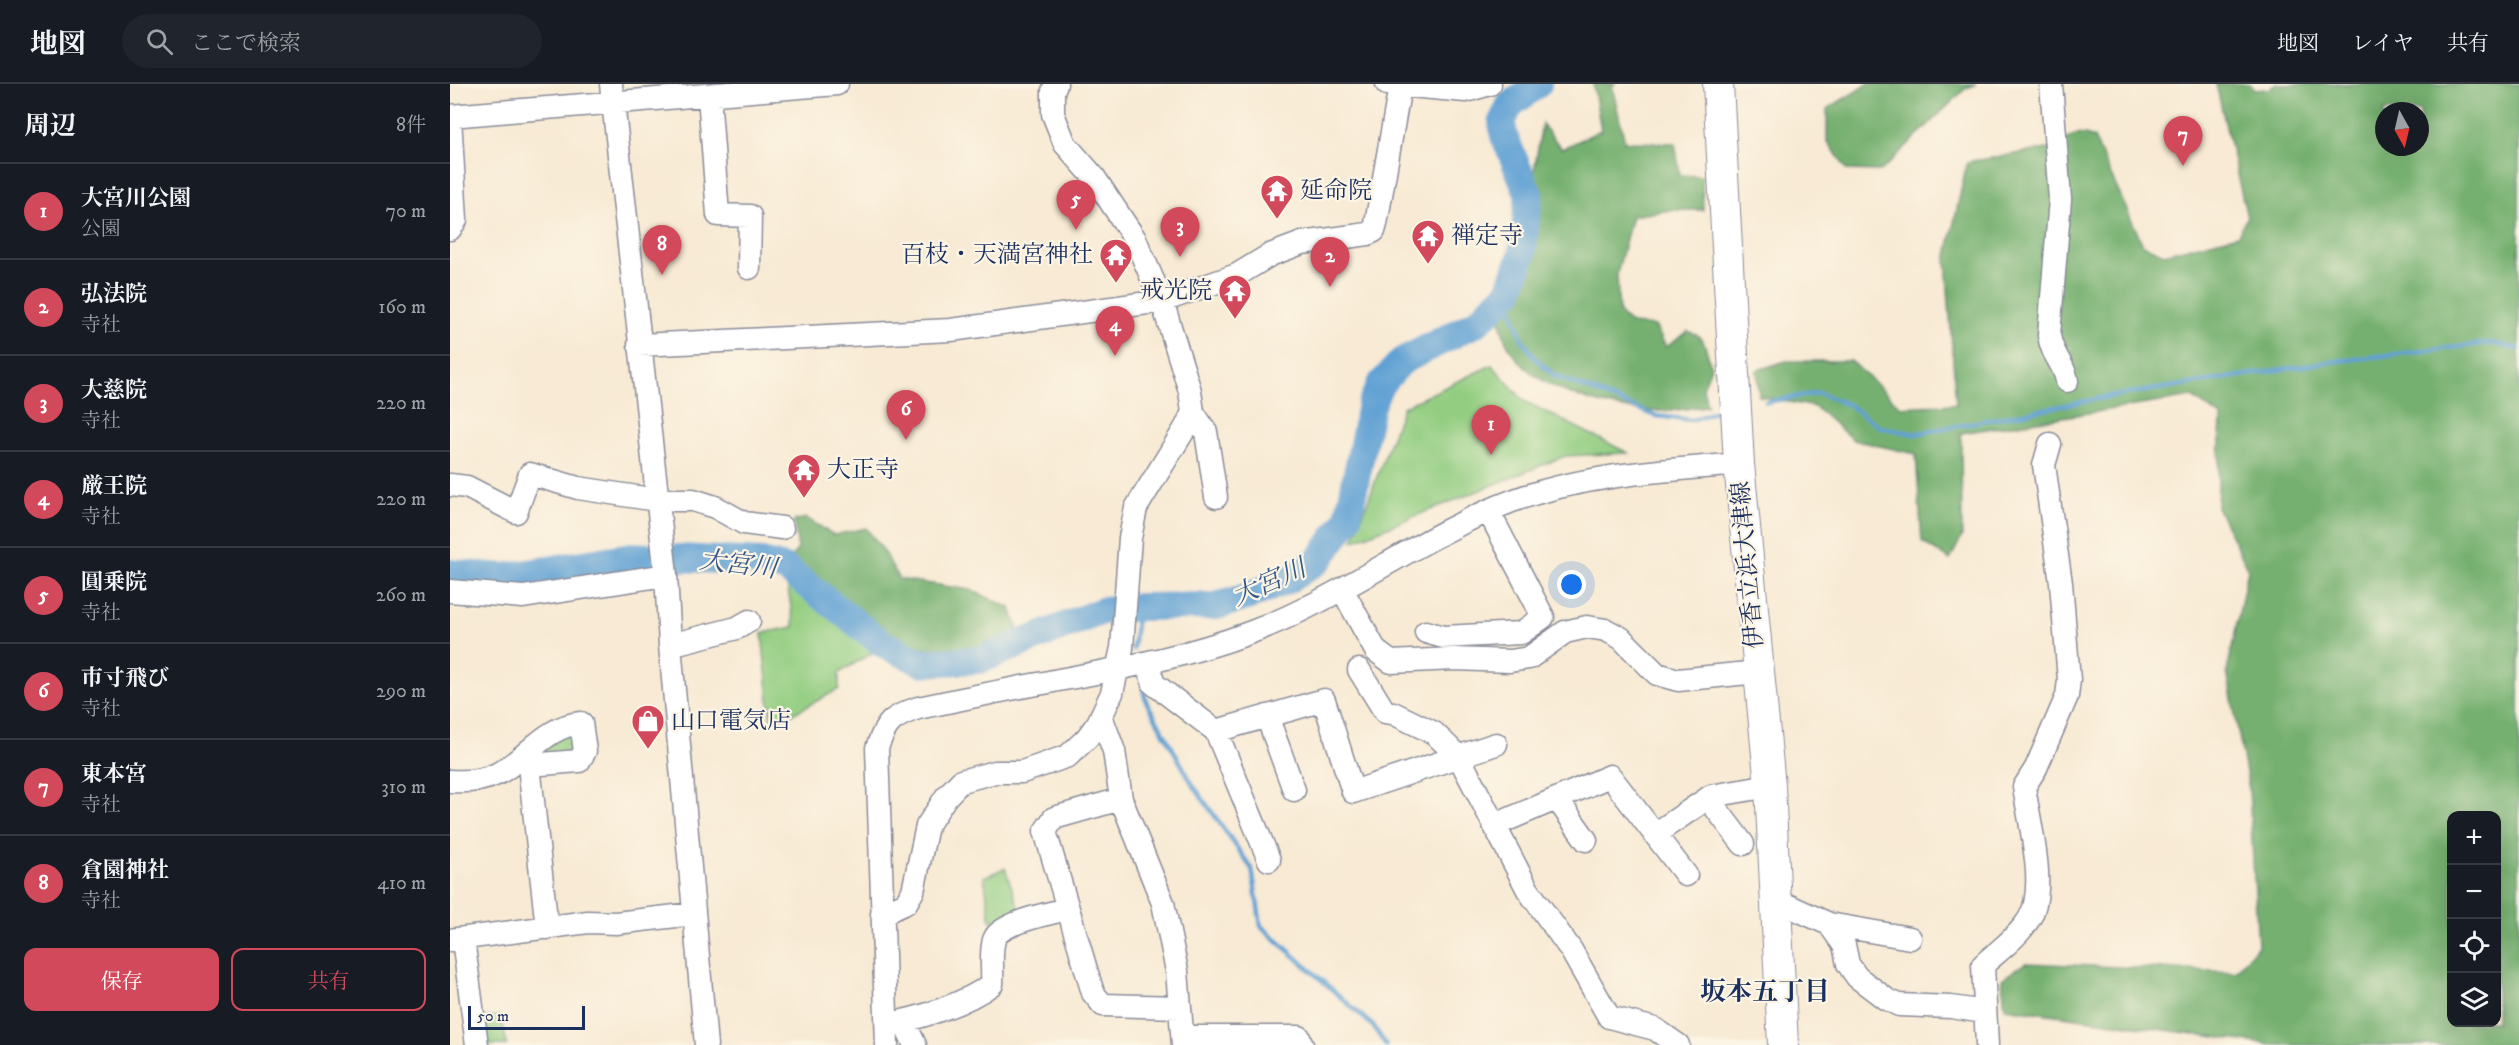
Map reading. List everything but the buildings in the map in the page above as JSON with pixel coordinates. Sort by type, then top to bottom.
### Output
[{"type":"main road","name":"伊香立浜大津線","points":[[1718,84],[1739,464],[1770,786],[1778,901],[1783,1045]]},
{"type":"street","points":[[450,229],[456,220],[450,117],[612,93],[709,95],[837,84]]},
{"type":"street","points":[[1056,84],[1053,114],[1065,144],[1094,177],[1135,238],[1162,301],[1190,391],[1193,412],[1206,432],[1216,497]]},
{"type":"street","points":[[639,345],[791,340],[951,330],[1162,301],[1237,275],[1269,255],[1302,243],[1334,240],[1374,231],[1393,85],[1466,91],[1490,84]]},
{"type":"street","points":[[2051,84],[2060,199],[2049,335],[2052,352],[2066,370],[2067,381]]},
{"type":"street","points":[[612,93],[666,574],[670,645],[706,1045]]},
{"type":"street","points":[[709,95],[718,215],[750,216],[749,267]]},
{"type":"street","points":[[882,914],[906,903],[913,891],[927,826],[946,797],[961,782],[995,772],[1032,770],[1068,756],[1087,738],[1101,716],[1112,693],[1115,670],[1122,648],[1130,538],[1136,508],[1193,412]]},
{"type":"street","points":[[1987,1045],[1983,965],[2023,927],[2030,917],[2037,898],[2037,872],[2024,787],[2036,768],[2067,696],[2069,680],[2061,583],[2044,465],[2050,444]]},
{"type":"street","points":[[893,1030],[882,914],[877,748],[884,728],[897,716],[918,708],[1147,664],[1248,634],[1296,615],[1489,512],[1570,483],[1628,474],[1739,464]]},
{"type":"street","points":[[450,485],[466,487],[516,512],[530,474],[578,488],[657,500],[693,500],[715,507],[744,523],[782,528]]},
{"type":"street","points":[[1426,632],[1443,637],[1521,633],[1551,612],[1489,512]]},
{"type":"street","points":[[450,591],[523,597],[666,574]]},
{"type":"street","points":[[1342,589],[1376,651],[1391,662],[1529,658],[1565,632],[1587,627],[1606,630],[1622,638],[1657,674],[1678,680],[1758,672]]},
{"type":"street","points":[[670,645],[737,628],[749,621]]},
{"type":"street","points":[[1147,664],[1154,684],[1216,731],[1269,860]]},
{"type":"street","points":[[1359,670],[1384,712],[1393,713],[1434,733],[1459,757],[1528,890],[1570,950],[1609,1017],[1655,1029],[1678,1045]]},
{"type":"street","points":[[1216,731],[1324,700],[1353,792],[1496,744]]},
{"type":"street","points":[[1101,716],[1114,751],[1121,799],[1163,903],[1177,971],[1183,1041],[1299,1037],[1302,1045]]},
{"type":"street","points":[[1267,716],[1294,790]]},
{"type":"street","points":[[450,781],[468,782],[496,775],[524,763],[547,928]]},
{"type":"street","points":[[1495,825],[1610,776],[1686,875]]},
{"type":"street","points":[[1655,834],[1708,798],[1770,786]]},
{"type":"street","points":[[1708,798],[1743,844]]},
{"type":"street","points":[[1121,799],[1054,818],[1045,831],[1093,993],[1103,1005],[1180,1007]]},
{"type":"street","points":[[1557,799],[1574,833]]},
{"type":"street","points":[[1778,901],[1829,924],[1910,938]]},
{"type":"street","points":[[893,1030],[979,993],[992,984],[994,940],[998,933],[1012,925],[1068,909]]},
{"type":"street","points":[[477,1045],[456,940],[547,928],[693,914]]},
{"type":"street","points":[[1829,924],[1844,945],[1848,964],[1857,977],[1886,999],[1899,1005],[1951,1007],[1985,1012]]},
{"type":"street","points":[[893,1030],[915,1045]]},
{"type":"green space","points":[[1593,84],[1615,84],[1612,86],[1625,142],[1675,143],[1680,175],[1702,176],[1703,210],[1671,210],[1632,216],[1617,274],[1619,313],[1631,324],[1655,326],[1666,347],[1688,331],[1699,336],[1705,345],[1711,367],[1703,388],[1707,406],[1652,411],[1594,402],[1573,395],[1554,387],[1521,364],[1504,336],[1499,314],[1515,297],[1528,258],[1534,171],[1542,124],[1562,149],[1601,130]]},
{"type":"green space","points":[[1868,84],[1976,84],[1965,89],[1881,171],[1847,170],[1827,140],[1827,109]]},
{"type":"green space","points":[[2216,84],[2250,84],[2254,90],[2268,89],[2277,84],[2519,84],[2519,1045],[2274,1045],[2005,1008],[2002,979],[2025,963],[2235,972],[2258,946],[2249,789],[2227,672],[2248,569],[2217,507],[2221,417],[2192,397],[1961,433],[1962,536],[1950,560],[1922,542],[1916,454],[1853,440],[1815,407],[1759,396],[1757,370],[1786,361],[1851,361],[1901,407],[1956,404],[1946,260],[1967,162],[2059,147],[2071,136],[2083,135],[2094,138],[2143,245],[2164,254],[2238,235],[2247,217]]},
{"type":"green space","points":[[1492,365],[1524,401],[1628,453],[1565,456],[1353,541],[1403,407]]},
{"type":"green space","points":[[806,518],[834,535],[866,528],[883,550],[899,579],[971,590],[1011,608],[1018,629],[998,642],[951,652],[923,648],[882,634],[790,558],[798,549],[794,521]]},
{"type":"green space","points":[[786,575],[828,609],[872,653],[839,673],[839,689],[787,717],[771,719],[762,633],[794,627]]},
{"type":"green space","points":[[570,727],[582,750],[530,763]]},
{"type":"green space","points":[[1005,868],[1020,911],[991,922],[984,877]]},
{"type":"green space","points":[[501,1016],[507,1045],[487,1045],[483,1018]]},
{"type":"waterway","name":"大宮川","points":[[678,558],[762,562],[785,568],[883,644],[922,663],[980,660],[1102,611],[1138,607],[1216,606],[1247,597],[1288,580],[1319,560],[1348,518],[1371,405],[1380,385],[1402,361],[1476,323],[1509,292],[1522,255],[1529,195],[1504,136],[1502,122],[1510,105],[1538,84]]},
{"type":"waterway","points":[[1504,297],[1511,307],[1522,339],[1535,358],[1555,376],[1656,416],[1692,420],[1722,409]]},
{"type":"waterway","points":[[1766,402],[1819,393],[1849,405],[1880,427],[1915,434],[2107,397],[2329,362],[2491,343],[2519,349]]},
{"type":"waterway","name":"大宮川","points":[[450,573],[504,577],[632,556],[650,557]]},
{"type":"waterway","points":[[1133,649],[1138,607]]},
{"type":"waterway","points":[[1143,689],[1146,701],[1193,785],[1252,869],[1261,926],[1373,1026],[1386,1045]]},
{"type":"place","name":"東本宮","points":[[2183,166]]},
{"type":"place","name":"延命院","points":[[1277,220]]},
{"type":"place","name":"圓乗院","points":[[1076,230]]},
{"type":"place","name":"大慈院","points":[[1180,257]]},
{"type":"place","name":"禅定寺","points":[[1428,265]]},
{"type":"place","name":"倉園神社","points":[[662,275]]},
{"type":"place","name":"百枝・天満宮神社","points":[[1116,284]]},
{"type":"place","name":"弘法院","points":[[1330,287]]},
{"type":"place","name":"戒光院","points":[[1235,320]]},
{"type":"place","name":"厳王院","points":[[1115,356]]},
{"type":"place","name":"市寸飛び","points":[[906,440]]},
{"type":"place","name":"大宮川公園","points":[[1491,455]]},
{"type":"place","name":"大正寺","points":[[804,499]]},
{"type":"place","name":"山口電気店","points":[[648,750]]},
{"type":"district","name":"坂本五丁目","points":[[1765,992]]}]
